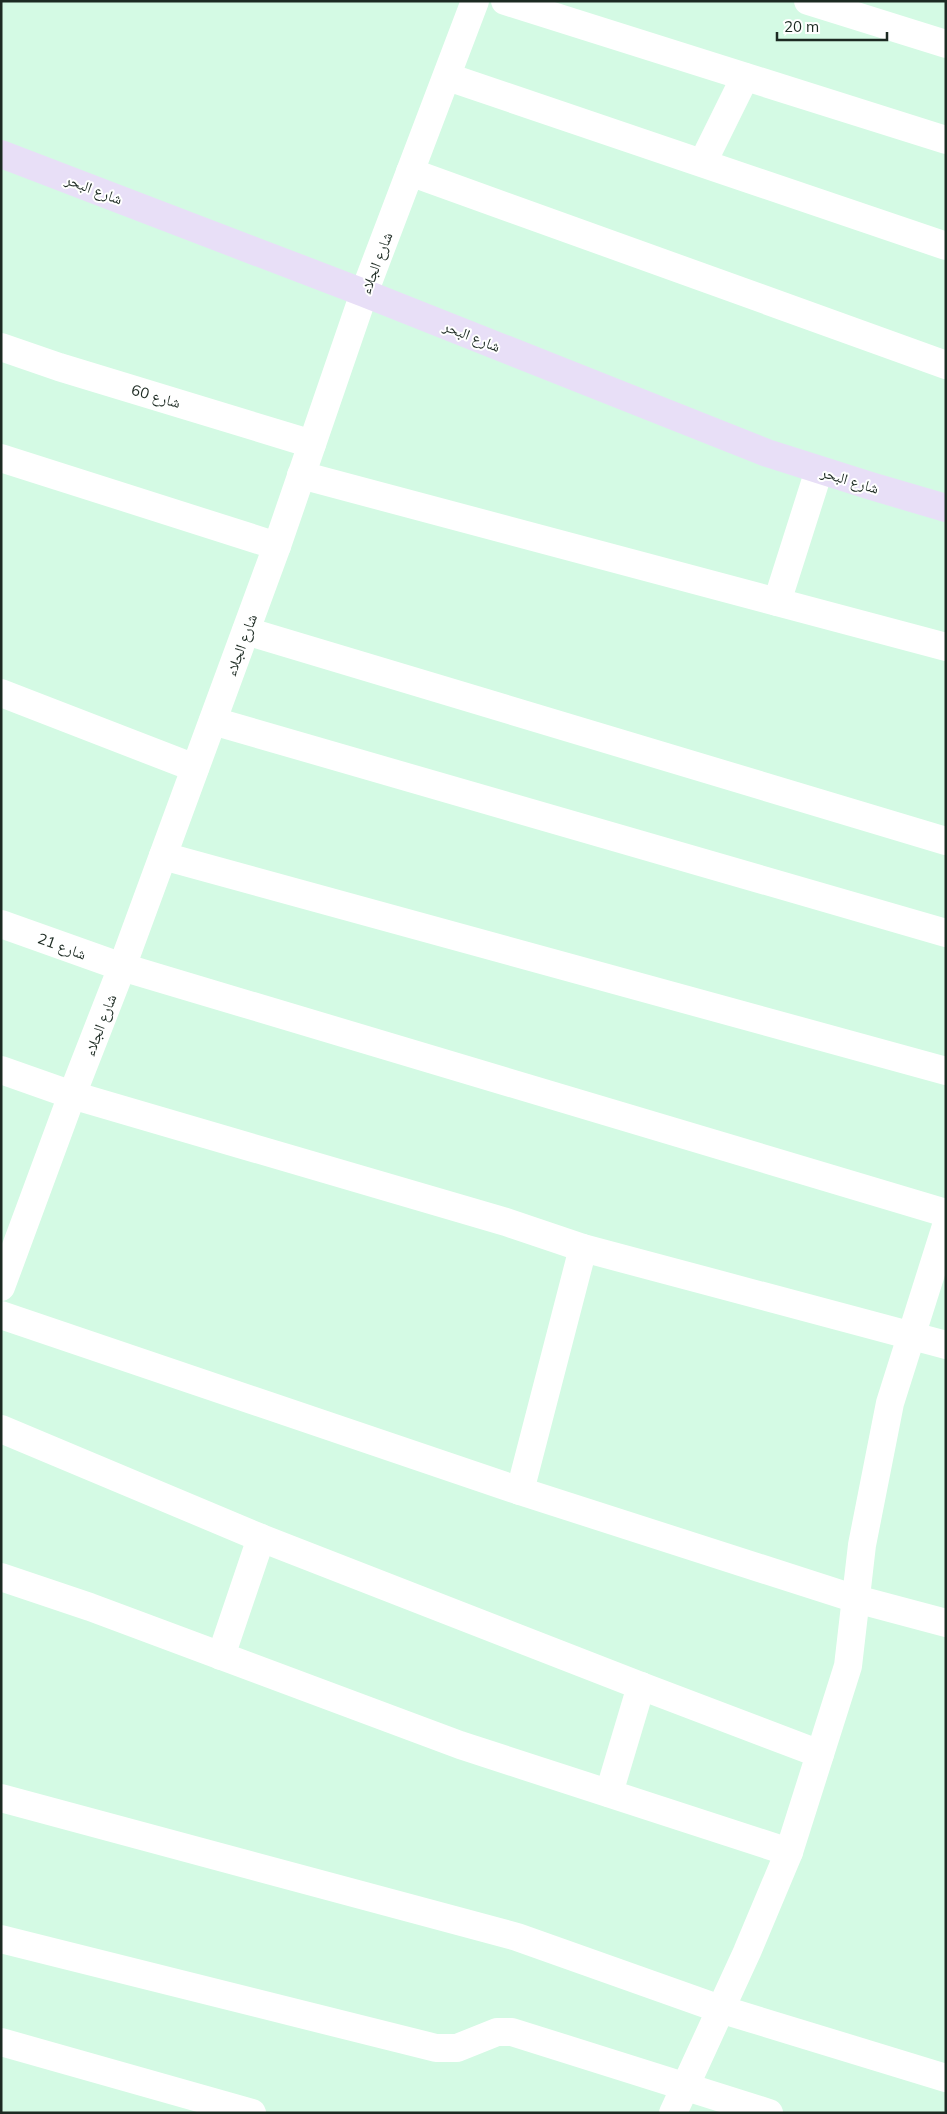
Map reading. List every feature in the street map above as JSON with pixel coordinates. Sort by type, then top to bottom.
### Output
[{"type":"street","name":"شارع الجلاء","points":[[1,1287],[10,1236],[72,1096],[122,967],[277,546],[364,293],[448,77],[475,1]]},
{"type":"street","points":[[505,1],[946,140]]},
{"type":"street","points":[[808,1],[946,44]]},
{"type":"street","points":[[448,77],[946,246]]},
{"type":"street","points":[[703,162],[745,77]]},
{"type":"street","name":"شارع البحر","points":[[1,154],[364,293],[767,453],[946,508]]},
{"type":"street","points":[[410,172],[946,365]]},
{"type":"street","name":"شارع 60","points":[[1,347],[59,367],[312,444]]},
{"type":"street","points":[[1,458],[277,546]]},
{"type":"street","points":[[777,602],[818,470]]},
{"type":"street","points":[[301,476],[946,647]]},
{"type":"street","points":[[246,631],[946,841]]},
{"type":"street","points":[[1,693],[195,768]]},
{"type":"street","points":[[213,721],[946,934]]},
{"type":"street","points":[[163,856],[946,1071]]},
{"type":"street","name":"شارع 21","points":[[1,924],[122,967],[946,1213]]},
{"type":"street","points":[[1,1070],[72,1096],[506,1222],[583,1248],[946,1346]]},
{"type":"street","points":[[673,2113],[747,1952],[789,1852],[848,1666],[862,1546],[890,1403],[946,1226]]},
{"type":"street","points":[[520,1491],[583,1248]]},
{"type":"street","points":[[1,1315],[520,1491],[856,1599],[946,1623]]},
{"type":"street","points":[[1,1430],[261,1538],[820,1754]]},
{"type":"street","points":[[221,1656],[261,1538]]},
{"type":"street","points":[[1,1577],[90,1607],[460,1745],[789,1852]]},
{"type":"street","points":[[609,1793],[641,1686]]},
{"type":"street","points":[[1,1798],[517,1937],[720,2010],[946,2078]]},
{"type":"street","points":[[1,1939],[436,2048],[457,2048],[497,2032],[512,2032],[769,2113]]},
{"type":"street","points":[[1,2042],[252,2113]]}]
